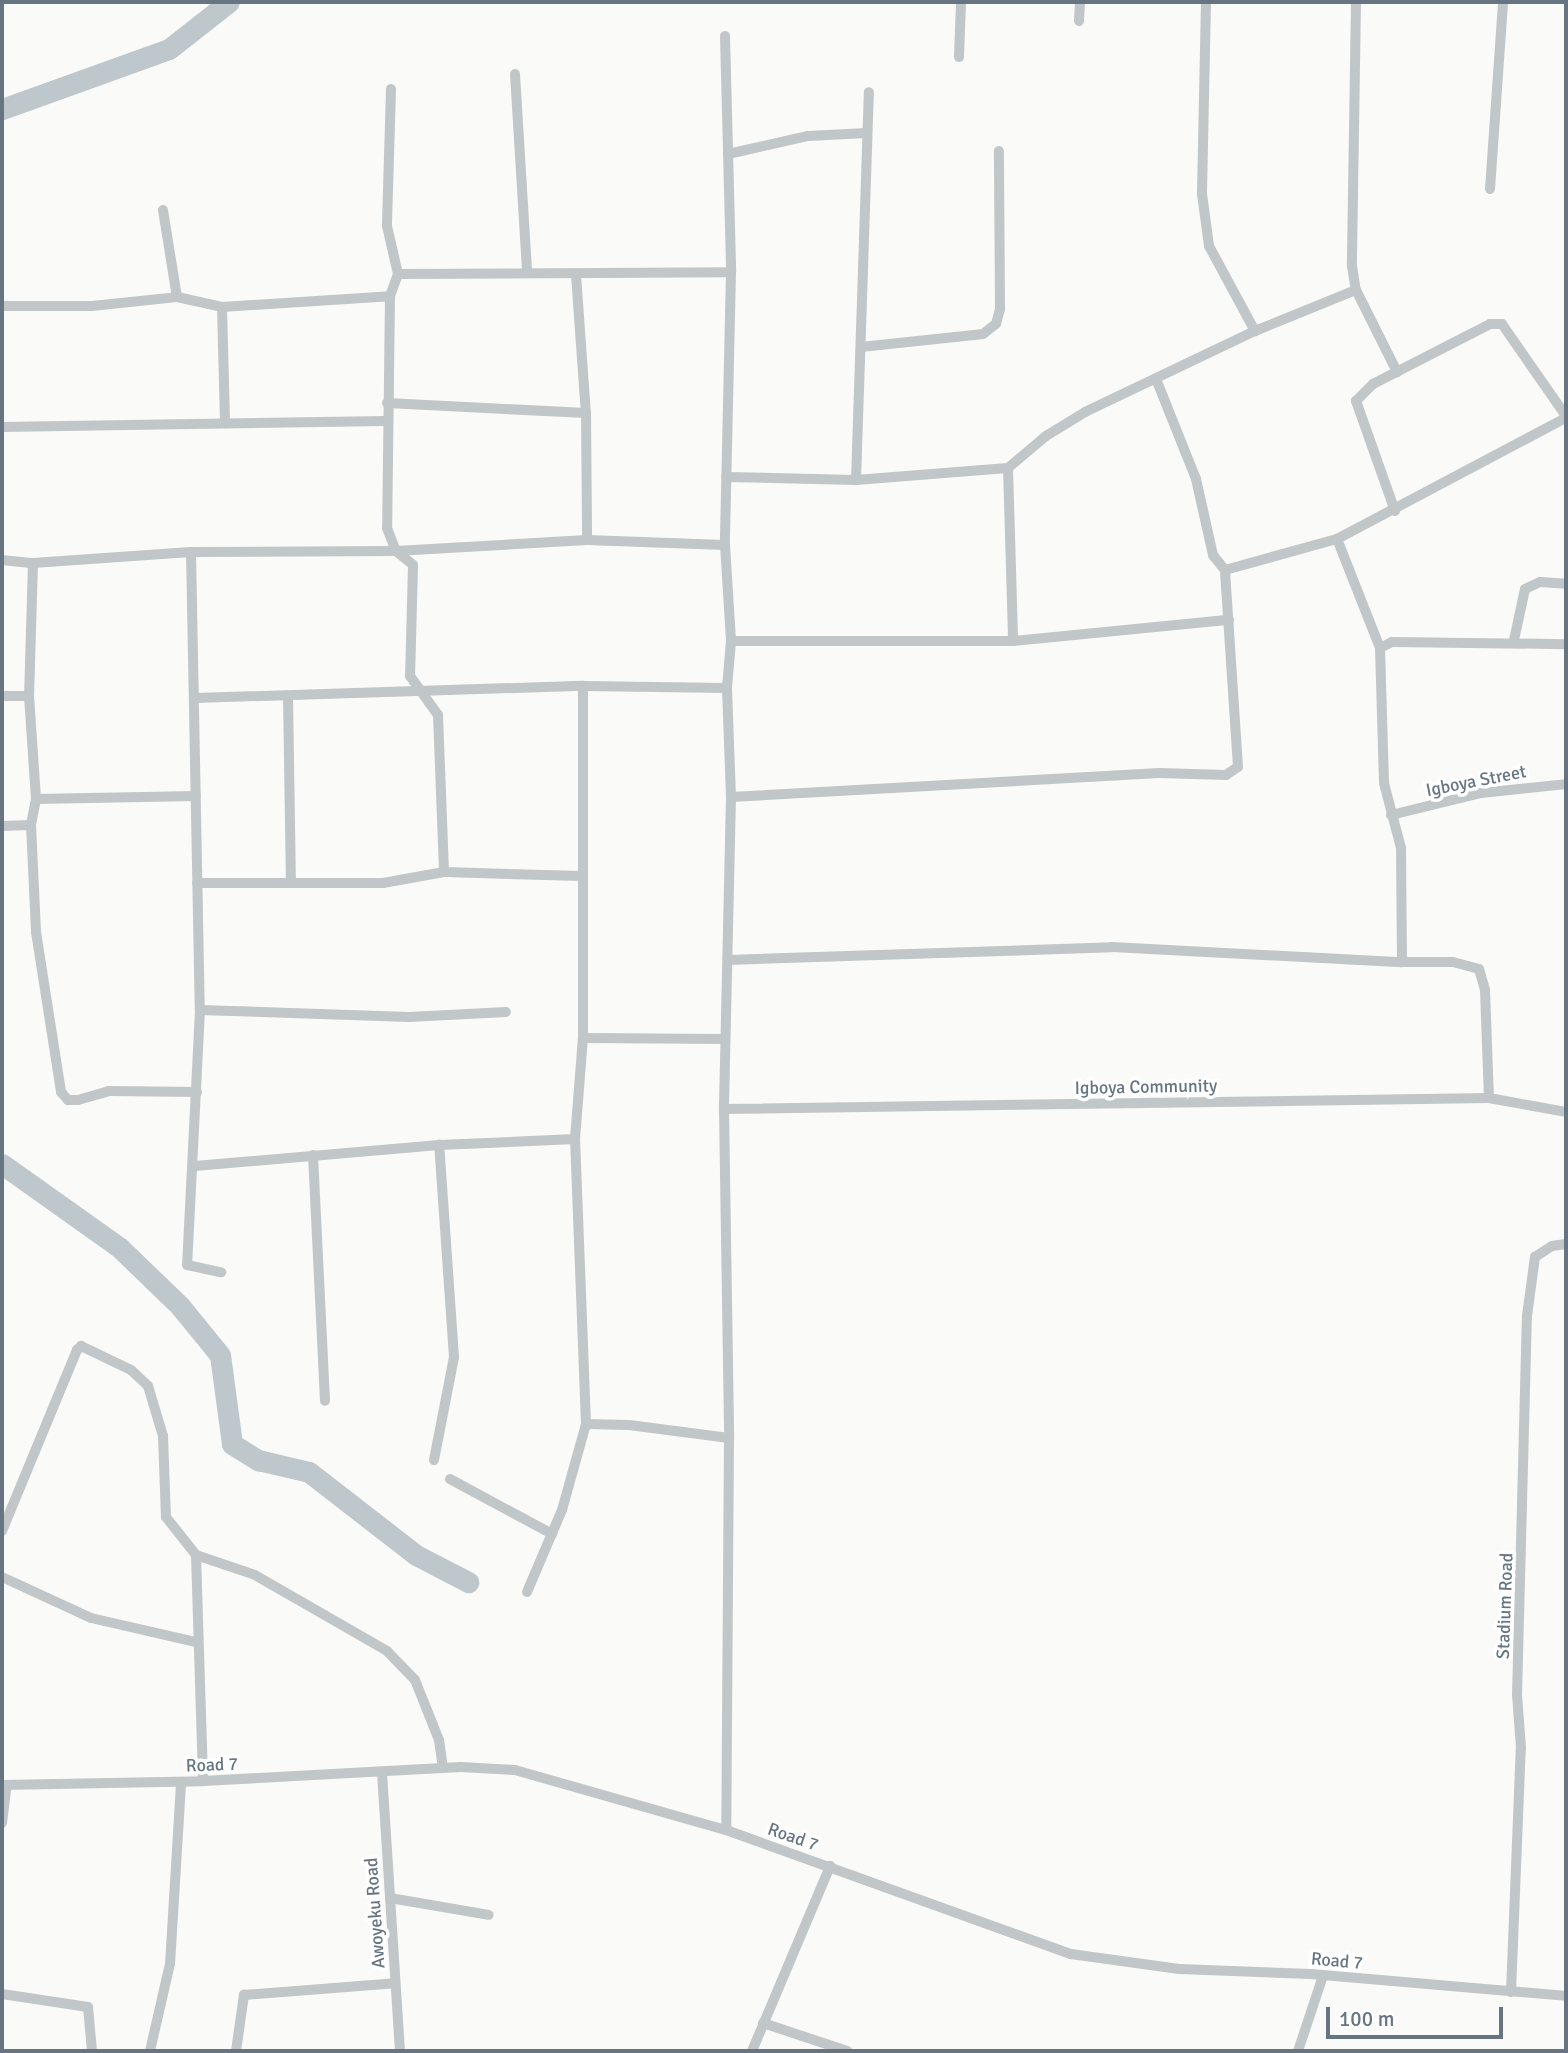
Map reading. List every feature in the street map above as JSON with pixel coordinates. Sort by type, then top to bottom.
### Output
[{"type":"street","points":[[958,57],[961,2]]},
{"type":"street","points":[[1079,21],[1080,2]]},
{"type":"street","points":[[1206,2],[1202,194],[1209,246],[1255,331]]},
{"type":"street","points":[[1356,2],[1352,266],[1356,290],[1397,372]]},
{"type":"street","points":[[1490,189],[1503,2]]},
{"type":"street","points":[[725,36],[731,272],[724,545],[731,641],[727,688],[731,797],[724,1109],[729,1438],[726,1830]]},
{"type":"street","points":[[515,74],[527,272]]},
{"type":"street","points":[[391,89],[387,226],[398,274],[390,296],[386,421],[387,528],[396,551],[413,565],[410,676],[438,715],[444,872]]},
{"type":"street","points":[[856,480],[869,92]]},
{"type":"street","points":[[728,154],[808,136],[867,134]]},
{"type":"street","points":[[861,346],[983,334],[996,324],[1000,309],[999,151]]},
{"type":"street","points":[[163,210],[177,297]]},
{"type":"street","points":[[398,274],[731,272]]},
{"type":"street","points":[[576,275],[586,413],[587,540]]},
{"type":"street","points":[[726,477],[856,480],[1008,468],[1046,436],[1085,412],[1255,331],[1356,290]]},
{"type":"street","points":[[2,306],[92,306],[177,297],[222,307],[390,296]]},
{"type":"street","points":[[222,307],[225,422]]},
{"type":"street","points":[[1225,570],[1337,539],[1395,512],[1566,417],[1502,324],[1490,324],[1373,384],[1356,401],[1395,512]]},
{"type":"street","points":[[731,797],[1159,773],[1226,775],[1238,768],[1225,570],[1213,555],[1196,479],[1156,379]]},
{"type":"street","points":[[387,403],[586,413]]},
{"type":"street","points":[[2,427],[386,421]]},
{"type":"street","points":[[1008,468],[1013,641]]},
{"type":"street","points":[[1337,539],[1380,648],[1384,783],[1401,848],[1402,962]]},
{"type":"street","points":[[2,560],[33,563],[191,552],[396,551],[587,540],[724,545]]},
{"type":"street","points":[[191,552],[200,1010],[195,1166],[187,1265],[221,1272]]},
{"type":"street","points":[[33,563],[29,695],[36,799],[31,825],[36,932],[61,1092],[68,1100],[78,1100],[109,1091],[197,1092]]},
{"type":"street","points":[[1514,640],[1525,589],[1540,582],[1566,584]]},
{"type":"street","points":[[731,641],[1013,641],[1229,620]]},
{"type":"street","points":[[1380,648],[1392,642],[1514,640],[1566,644]]},
{"type":"street","points":[[195,698],[583,687],[727,688]]},
{"type":"street","points":[[527,1592],[552,1534],[586,1424],[575,1139],[583,1038],[583,687]]},
{"type":"street","points":[[2,696],[29,695]]},
{"type":"street","points":[[288,696],[290,880]]},
{"type":"street","name":"Igboya Street","points":[[1391,815],[1480,793],[1566,784]]},
{"type":"street","points":[[36,799],[196,796]]},
{"type":"street","points":[[2,826],[31,825]]},
{"type":"street","points":[[197,883],[290,880],[383,883],[444,872],[581,876]]},
{"type":"street","points":[[728,960],[1112,947],[1402,962],[1453,962],[1479,969],[1485,990],[1489,1098]]},
{"type":"street","points":[[200,1010],[410,1017],[506,1012]]},
{"type":"street","points":[[583,1038],[725,1039]]},
{"type":"street","name":"Igboya Community","points":[[724,1109],[1489,1098],[1566,1112]]},
{"type":"street","points":[[195,1166],[439,1145],[575,1139]]},
{"type":"street","points":[[434,1460],[454,1357],[439,1145]]},
{"type":"street","points":[[313,1156],[325,1401]]},
{"type":"street","name":"Stadium Road","points":[[1511,1992],[1521,1748],[1517,1695],[1527,1316],[1535,1257],[1552,1246],[1566,1244]]},
{"type":"street","points":[[2,1531],[81,1346],[131,1370],[148,1386],[163,1436],[166,1517],[196,1555],[255,1575],[387,1651],[415,1681],[439,1740],[443,1769]]},
{"type":"street","points":[[586,1424],[629,1424],[729,1438]]},
{"type":"street","points":[[450,1479],[552,1534]]},
{"type":"street","points":[[196,1555],[196,1642],[203,1781]]},
{"type":"street","points":[[2,1577],[91,1618],[196,1642]]},
{"type":"street","name":"Road 7","points":[[5,1785],[181,1782],[443,1769],[516,1770],[726,1830],[830,1866],[949,1914],[1071,1954],[1180,1969],[1323,1976],[1566,1996]]},
{"type":"street","name":"Awoyeku Road","points":[[382,1773],[400,2051]]},
{"type":"street","points":[[150,2051],[170,1964],[181,1782]]},
{"type":"street","points":[[2,1823],[5,1785]]},
{"type":"street","points":[[752,2051],[830,1866]]},
{"type":"street","points":[[390,1898],[489,1915]]},
{"type":"street","points":[[1298,2051],[1323,1976]]},
{"type":"street","points":[[236,2051],[244,1995],[395,1983]]},
{"type":"street","points":[[2,1994],[88,2007],[92,2051]]},
{"type":"street","points":[[763,2023],[846,2051]]},
{"type":"waterway","points":[[2,109],[169,49],[229,2]]},
{"type":"waterway","points":[[2,1164],[120,1248],[180,1306],[220,1355],[232,1444],[258,1460],[309,1472],[416,1555],[468,1582]]}]
